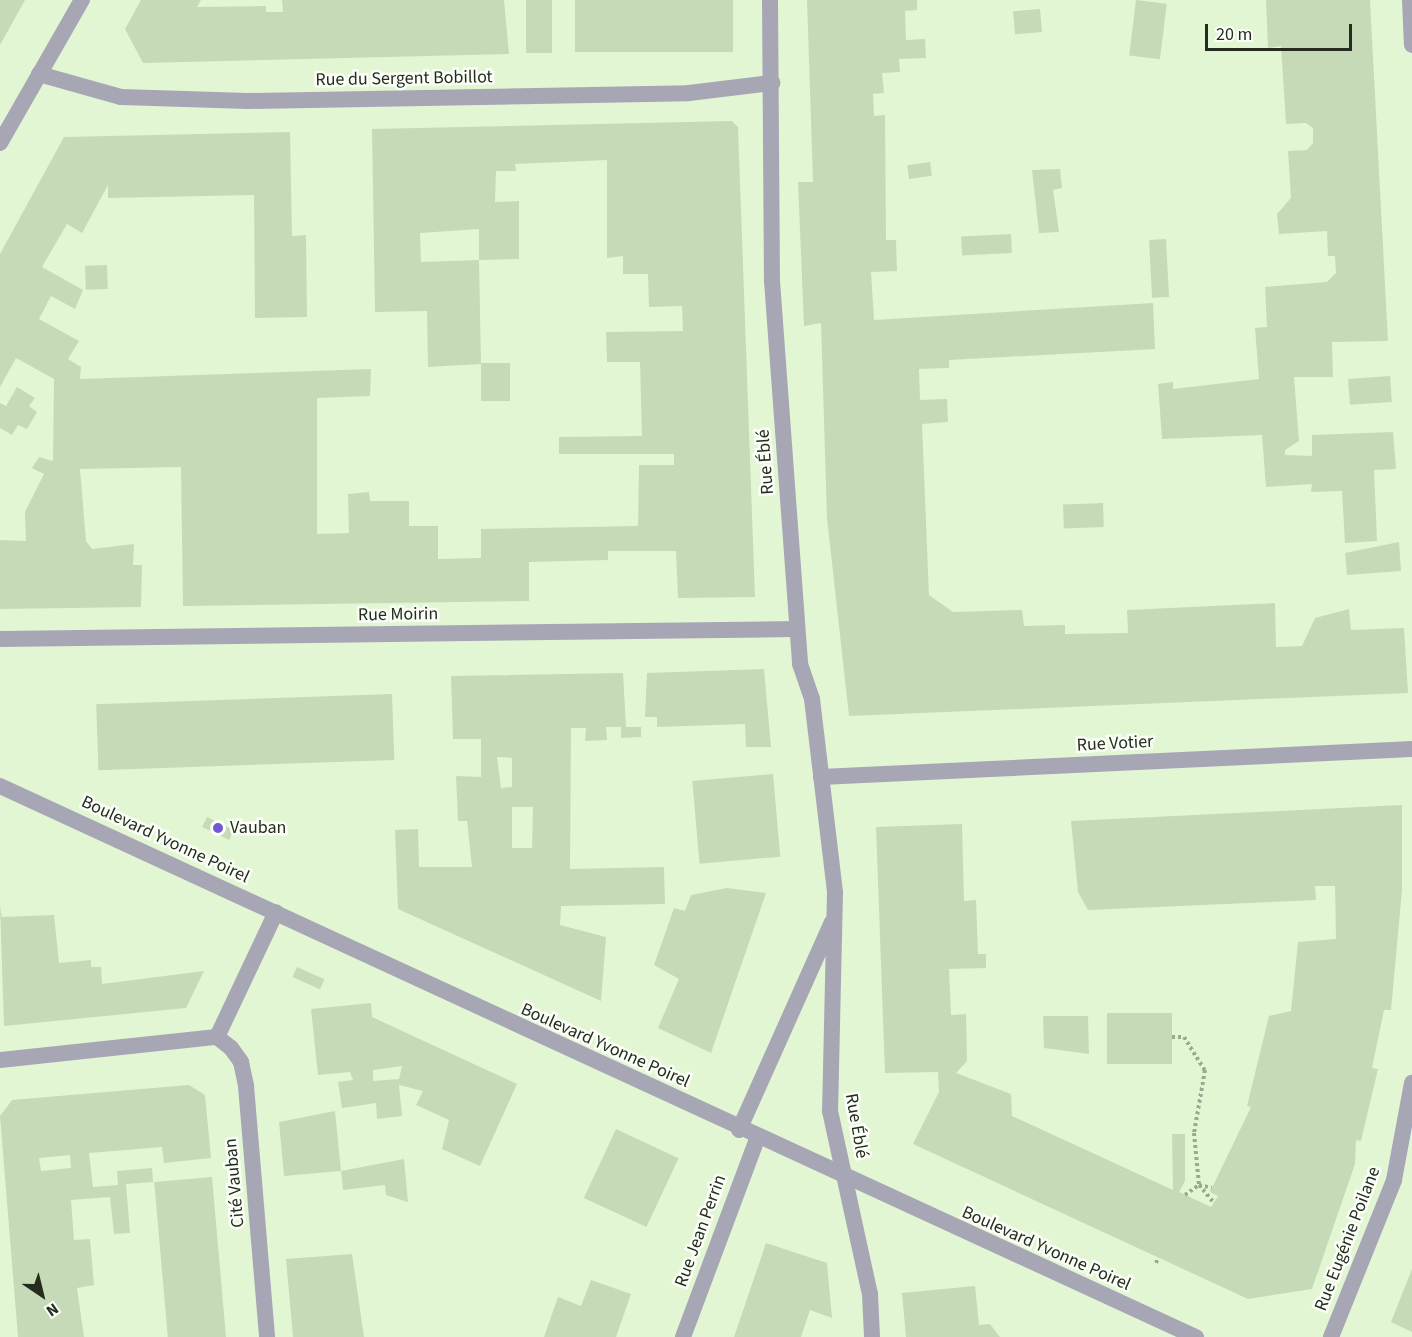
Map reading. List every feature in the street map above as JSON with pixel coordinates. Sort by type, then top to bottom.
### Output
[{"type":"street","points":[[0,143],[82,0]]},
{"type":"street","name":"Rue Éblé","points":[[770,0],[772,281],[797,629],[821,777],[835,893],[830,1111],[870,1294],[872,1337]]},
{"type":"street","points":[[1410,0],[1412,45]]},
{"type":"street","name":"Rue du Sergent Bobillot","points":[[39,74],[122,97],[248,101],[689,93],[772,83]]},
{"type":"street","points":[[0,113],[18,111]]},
{"type":"street","name":"Rue Moirin","points":[[0,639],[797,629]]},
{"type":"street","name":"Rue Votier","points":[[821,777],[1412,749]]},
{"type":"street","name":"Boulevard Yvonne Poirel","points":[[0,786],[276,912],[757,1139],[1196,1337]]},
{"type":"street","points":[[0,1060],[217,1037],[276,912]]},
{"type":"street","name":"Rue Éblé","points":[[739,1130],[833,919]]},
{"type":"street","name":"Cité Vauban","points":[[217,1037],[241,1062],[246,1086],[267,1337]]},
{"type":"street","name":"Rue Eugénie Poilane","points":[[1331,1337],[1394,1180],[1412,1083]]},
{"type":"street","name":"Rue Jean Perrin","points":[[683,1337],[757,1139]]},
{"type":"path","points":[[1172,1037],[1184,1037],[1205,1070],[1194,1133],[1199,1185],[1214,1203]]},
{"type":"path","points":[[1185,1195],[1199,1185],[1212,1188]]},
{"type":"building","points":[[0,0],[25,0],[0,45]]},
{"type":"building","points":[[141,0],[201,0],[197,7],[266,6],[266,12],[283,12],[282,0],[504,0],[509,54],[143,63],[125,29]]},
{"type":"building","points":[[526,0],[552,0],[552,53],[526,53]]},
{"type":"building","points":[[575,0],[733,0],[733,52],[575,52]]},
{"type":"building","points":[[807,0],[917,0],[917,10],[905,11],[906,40],[925,39],[926,58],[899,59],[900,72],[882,73],[884,93],[873,94],[874,116],[885,115],[886,240],[896,240],[897,271],[871,272],[874,320],[1153,303],[1155,349],[949,360],[949,368],[919,369],[920,400],[947,399],[948,422],[922,424],[929,595],[953,612],[1022,610],[1024,626],[1065,625],[1065,634],[1128,633],[1127,610],[1275,603],[1276,647],[1302,646],[1315,618],[1349,609],[1351,630],[1404,628],[1408,693],[849,716],[827,518],[821,323],[804,326],[798,182],[813,182]]},
{"type":"building","points":[[1136,0],[1167,4],[1160,59],[1129,56]]},
{"type":"building","points":[[1266,0],[1370,0],[1388,341],[1332,342],[1333,377],[1294,377],[1299,441],[1285,450],[1285,455],[1312,456],[1312,435],[1393,432],[1396,469],[1374,470],[1377,541],[1345,543],[1342,491],[1311,492],[1312,484],[1266,487],[1262,435],[1162,439],[1158,384],[1173,382],[1173,389],[1259,379],[1255,328],[1267,327],[1265,287],[1327,282],[1336,273],[1335,256],[1328,256],[1327,231],[1279,234],[1277,214],[1291,198],[1288,151],[1307,150],[1313,143],[1313,128],[1306,123],[1286,124],[1281,46],[1268,48]]},
{"type":"building","points":[[1040,9],[1042,32],[1015,34],[1013,11]]},
{"type":"building","points":[[732,121],[738,127],[755,597],[678,598],[676,551],[608,551],[608,560],[529,562],[529,601],[183,606],[181,467],[80,469],[86,541],[92,549],[134,544],[133,565],[142,565],[141,607],[0,609],[0,540],[26,541],[25,512],[44,474],[32,468],[39,457],[53,461],[54,379],[16,358],[0,387],[0,254],[64,137],[290,132],[292,236],[306,235],[307,317],[255,318],[254,195],[108,198],[108,185],[82,233],[67,224],[42,267],[83,290],[75,309],[51,296],[39,319],[79,341],[68,359],[81,367],[80,379],[371,369],[370,396],[317,398],[317,534],[349,533],[348,494],[369,492],[370,501],[409,501],[409,526],[438,526],[438,559],[481,558],[481,529],[638,526],[639,465],[674,465],[674,454],[559,454],[559,437],[642,436],[640,362],[607,362],[606,332],[683,331],[682,306],[649,307],[648,274],[623,274],[623,256],[607,258],[607,160],[515,164],[516,171],[496,171],[495,202],[519,201],[519,259],[479,260],[481,364],[428,367],[427,311],[375,312],[372,129]],"holes":[[[479,229],[479,260],[421,262],[420,233]]]},
{"type":"building","points":[[930,162],[932,176],[909,179],[907,165]]},
{"type":"building","points":[[1060,169],[1062,188],[1053,190],[1059,232],[1039,233],[1032,170]]},
{"type":"building","points":[[1011,234],[1012,253],[962,256],[961,237]]},
{"type":"building","points":[[1166,239],[1169,297],[1152,298],[1149,240]]},
{"type":"building","points":[[107,265],[108,289],[86,290],[85,266]]},
{"type":"building","points":[[481,363],[510,363],[510,401],[481,401]]},
{"type":"building","points":[[1390,376],[1392,402],[1350,405],[1348,379]]},
{"type":"building","points":[[17,387],[35,398],[29,406],[37,412],[27,429],[18,425],[12,435],[0,428],[0,403],[6,406]]},
{"type":"building","points":[[1103,503],[1104,527],[1064,528],[1063,504]]},
{"type":"building","points":[[1399,542],[1401,571],[1347,575],[1345,553]]},
{"type":"building","points":[[764,669],[771,747],[746,747],[745,724],[657,727],[657,717],[645,717],[647,673]]},
{"type":"building","points":[[623,673],[626,727],[641,727],[641,737],[621,738],[621,727],[606,727],[607,740],[585,741],[586,728],[571,728],[570,869],[664,867],[665,904],[561,906],[560,925],[606,937],[601,1001],[398,909],[395,830],[418,829],[419,867],[472,867],[467,821],[458,821],[456,776],[481,777],[481,739],[453,739],[451,676]],"holes":[[[497,757],[512,758],[512,787],[501,788]],[[512,807],[533,807],[532,848],[512,848]]]},
{"type":"building","points":[[392,694],[394,760],[98,770],[96,704]]},
{"type":"building","points":[[773,774],[780,857],[700,864],[692,781]]},
{"type":"building","points":[[1402,805],[1402,890],[1391,1010],[1384,1010],[1372,1068],[1378,1069],[1361,1141],[1356,1140],[1355,1164],[1312,1289],[1248,1299],[913,1144],[939,1092],[938,1072],[885,1073],[876,827],[962,824],[964,901],[976,900],[978,954],[986,954],[986,968],[949,969],[951,1015],[966,1014],[967,1061],[956,1073],[1011,1094],[1012,1116],[1173,1190],[1172,1134],[1185,1134],[1185,1181],[1179,1192],[1211,1207],[1218,1196],[1210,1192],[1251,1107],[1247,1106],[1269,1016],[1291,1011],[1298,942],[1336,939],[1335,886],[1315,886],[1316,900],[1088,910],[1078,892],[1071,821]]},
{"type":"building","points":[[207,817],[234,830],[229,840],[202,827]]},
{"type":"building","points":[[727,888],[766,893],[711,1053],[658,1028],[679,979],[654,965],[674,908],[685,911],[691,895]]},
{"type":"building","points":[[0,905],[2,917],[54,915],[59,963],[91,960],[91,967],[101,967],[102,984],[204,971],[186,1008],[4,1026]]},
{"type":"building","points":[[297,967],[324,979],[320,989],[293,977]]},
{"type":"building","points":[[371,1003],[372,1017],[517,1084],[480,1166],[442,1149],[449,1120],[416,1105],[423,1091],[399,1085],[402,1116],[377,1119],[376,1103],[342,1108],[338,1082],[353,1080],[350,1072],[318,1075],[311,1009]],"holes":[[[402,1066],[399,1079],[373,1081],[373,1070]]]},
{"type":"building","points":[[1107,1013],[1172,1013],[1172,1064],[1107,1064]]},
{"type":"building","points":[[1043,1016],[1088,1016],[1089,1054],[1044,1048]]},
{"type":"building","points":[[189,1085],[205,1095],[211,1158],[164,1163],[162,1147],[89,1153],[93,1187],[118,1185],[117,1171],[152,1168],[153,1182],[126,1184],[130,1233],[114,1234],[110,1197],[71,1200],[74,1240],[90,1239],[94,1285],[77,1288],[84,1337],[18,1337],[0,1116],[12,1100]],"holes":[[[70,1155],[71,1168],[41,1171],[39,1158]]]},
{"type":"building","points":[[335,1111],[341,1171],[284,1176],[279,1122]]},
{"type":"building","points":[[616,1129],[679,1158],[646,1227],[584,1198]]},
{"type":"building","points":[[404,1159],[408,1202],[386,1195],[385,1185],[343,1190],[341,1171]]},
{"type":"building","points":[[212,1177],[226,1337],[168,1337],[154,1182]]},
{"type":"building","points":[[766,1243],[827,1263],[832,1318],[810,1310],[801,1337],[734,1337]]},
{"type":"building","points":[[352,1254],[364,1337],[293,1337],[286,1259]]},
{"type":"building","points":[[1412,1269],[1412,1332],[1391,1322]]},
{"type":"building","points":[[591,1280],[631,1294],[616,1337],[544,1337],[558,1297],[581,1306]]},
{"type":"building","points":[[975,1286],[979,1325],[990,1324],[1000,1337],[906,1337],[902,1293]]},
{"type":"place","name":"Vauban","points":[[218,828]]}]
